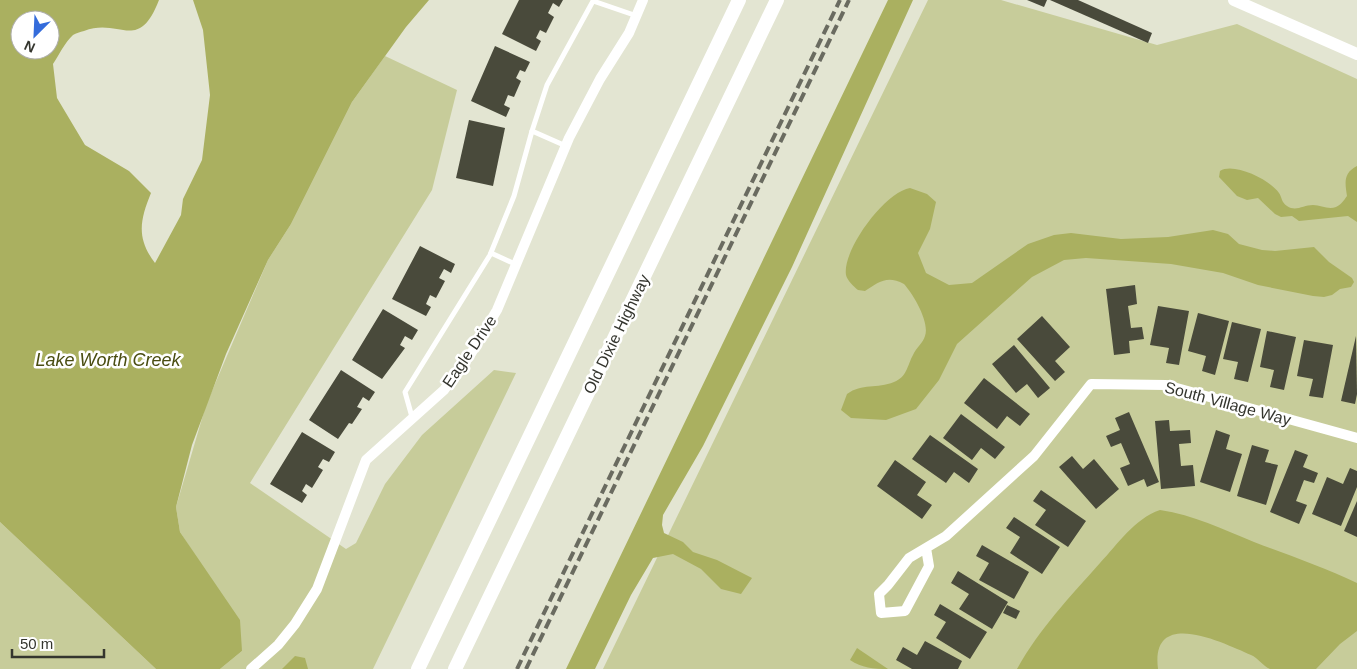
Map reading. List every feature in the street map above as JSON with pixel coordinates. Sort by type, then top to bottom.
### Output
[{"type":"main road","name":"Old Dixie Highway","points":[[418,669],[739,0]]},
{"type":"main road","name":"Old Dixie Highway","points":[[455,669],[777,0]]},
{"type":"street","name":"Eagle Drive","points":[[251,669],[278,645],[295,624],[317,589],[366,460],[388,438],[413,420],[444,390],[472,352],[497,310],[518,265],[581,112],[637,16],[643,0]]},
{"type":"street","points":[[1234,0],[1357,54]]},
{"type":"street","name":"South Village Way","points":[[926,548],[929,566],[905,611],[881,612],[878,594],[888,586],[909,558],[946,536],[1034,456],[1091,384],[1166,385],[1357,438]]},
{"type":"lane","points":[[413,420],[405,392],[491,252],[514,196],[532,131],[548,85],[593,0],[637,16]]},
{"type":"lane","points":[[532,131],[566,146]]},
{"type":"lane","points":[[491,252],[518,265]]},
{"type":"shaded area","points":[[928,0],[1001,0],[1157,45],[1237,24],[1357,79],[1357,669],[603,669]]},
{"type":"shaded area","points":[[385,56],[457,90],[432,190],[250,483],[346,549],[356,543],[385,484],[422,435],[494,370],[516,373],[373,669],[220,669],[242,651],[206,572],[180,532],[176,507],[206,405],[268,260],[291,224],[352,102]]},
{"type":"shaded area","points":[[0,522],[156,669],[0,669]]},
{"type":"water","name":"Lake Worth Creek","points":[[0,0],[159,0],[151,16],[143,26],[136,30],[97,28],[80,32],[70,38],[60,53],[60,10],[10,10],[10,60],[56,60],[53,64],[57,98],[85,145],[129,171],[151,193],[142,220],[142,237],[155,263],[181,215],[183,199],[202,160],[210,95],[203,30],[193,0],[429,0],[406,27],[352,102],[291,224],[268,260],[226,354],[192,445],[176,507],[180,532],[240,620],[242,651],[220,669],[156,669],[0,522]]},
{"type":"water","points":[[888,0],[913,0],[792,267],[703,446],[663,515],[662,525],[664,533],[683,542],[693,552],[717,560],[752,578],[741,594],[721,589],[701,569],[673,554],[653,558],[631,595],[595,669],[566,669]]},
{"type":"water","points":[[1357,166],[1357,222],[1348,216],[1299,221],[1292,216],[1281,217],[1275,214],[1258,198],[1247,200],[1237,196],[1219,177],[1220,171],[1226,169],[1242,171],[1268,183],[1279,193],[1285,204],[1290,208],[1313,205],[1333,208],[1339,205],[1347,196],[1347,175]]},
{"type":"water","points":[[910,188],[927,194],[936,202],[930,229],[918,253],[926,273],[949,285],[972,283],[1028,244],[1054,235],[1071,233],[1121,239],[1168,237],[1213,230],[1228,234],[1239,244],[1262,250],[1275,251],[1314,247],[1329,262],[1352,278],[1354,282],[1351,287],[1340,289],[1332,295],[1324,297],[1258,285],[1223,273],[1171,264],[1086,258],[1064,260],[1032,277],[957,344],[939,380],[916,409],[886,420],[851,418],[841,410],[847,394],[858,388],[888,384],[898,380],[904,374],[914,352],[925,336],[926,330],[923,316],[912,294],[904,284],[888,280],[879,282],[865,291],[858,290],[846,275],[851,251],[867,224],[889,200]]},
{"type":"water","points":[[1160,510],[1185,515],[1208,523],[1357,583],[1357,631],[1340,644],[1316,669],[1270,669],[1254,656],[1224,644],[1192,634],[1177,634],[1166,639],[1159,650],[1158,669],[1017,669],[1035,640],[1120,540],[1142,519]]},
{"type":"water","points":[[857,648],[888,669],[868,668],[850,660]]},
{"type":"water","points":[[295,656],[305,658],[308,669],[282,669]]},
{"type":"building","points":[[519,0],[563,0],[559,7],[553,3],[548,13],[554,17],[546,33],[540,30],[536,38],[541,41],[536,51],[502,34]]},
{"type":"building","points":[[1027,0],[1047,0],[1044,7]]},
{"type":"building","points":[[1050,0],[1078,0],[1152,33],[1148,43]]},
{"type":"building","points":[[495,46],[530,62],[525,72],[520,70],[516,78],[521,81],[514,97],[508,95],[504,105],[510,108],[506,117],[471,101]]},
{"type":"building","points":[[469,120],[505,128],[493,186],[456,178]]},
{"type":"building","points":[[420,246],[455,264],[451,273],[444,269],[439,278],[445,281],[436,298],[430,295],[426,304],[431,307],[426,316],[392,299]]},
{"type":"building","points":[[1135,285],[1137,304],[1128,306],[1131,328],[1142,327],[1144,339],[1129,341],[1130,353],[1114,355],[1106,289]]},
{"type":"building","points":[[1158,306],[1189,311],[1179,365],[1166,363],[1169,348],[1150,345]]},
{"type":"building","points":[[383,309],[418,330],[412,340],[405,336],[400,345],[405,348],[382,379],[352,360]]},
{"type":"building","points":[[1198,313],[1229,321],[1215,375],[1202,371],[1206,356],[1188,351]]},
{"type":"building","points":[[1042,316],[1070,347],[1055,361],[1065,372],[1055,381],[1017,339]]},
{"type":"building","points":[[1232,322],[1261,329],[1248,382],[1234,379],[1238,362],[1223,359]]},
{"type":"building","points":[[1267,331],[1296,337],[1284,390],[1270,387],[1274,370],[1260,367]]},
{"type":"building","points":[[1356,336],[1357,394],[1355,404],[1341,401]]},
{"type":"building","points":[[1304,340],[1333,345],[1323,398],[1309,396],[1313,379],[1297,376]]},
{"type":"building","points":[[1014,345],[1050,388],[1038,398],[1027,384],[1016,393],[992,364]]},
{"type":"building","points":[[341,370],[375,392],[369,401],[363,397],[357,407],[362,409],[352,424],[349,423],[338,439],[309,420]]},
{"type":"building","points":[[984,378],[1030,414],[1020,426],[1007,416],[997,429],[964,403]]},
{"type":"building","points":[[1129,412],[1159,482],[1147,487],[1144,479],[1128,486],[1120,468],[1130,464],[1121,443],[1111,447],[1106,436],[1120,430],[1115,418]]},
{"type":"building","points":[[961,414],[1005,447],[995,459],[981,448],[972,460],[943,438]]},
{"type":"building","points":[[1169,420],[1170,431],[1190,430],[1191,443],[1179,444],[1181,466],[1193,465],[1195,486],[1161,489],[1155,421]]},
{"type":"building","points":[[1216,430],[1230,435],[1226,449],[1242,454],[1230,492],[1200,482]]},
{"type":"building","points":[[302,432],[335,452],[329,462],[323,459],[318,467],[323,470],[312,488],[306,484],[302,491],[307,495],[302,503],[270,484]]},
{"type":"building","points":[[930,435],[978,469],[969,483],[954,472],[946,483],[912,459]]},
{"type":"building","points":[[1252,445],[1269,450],[1265,462],[1278,465],[1266,505],[1237,496]]},
{"type":"building","points":[[1295,450],[1308,455],[1303,467],[1318,473],[1314,483],[1304,480],[1296,501],[1307,505],[1299,524],[1270,512]]},
{"type":"building","points":[[1072,456],[1083,469],[1094,459],[1119,489],[1096,509],[1059,467]]},
{"type":"building","points":[[895,460],[926,482],[917,495],[932,505],[922,519],[877,486]]},
{"type":"building","points":[[1350,468],[1357,471],[1357,487],[1341,526],[1312,514],[1327,477],[1343,484]]},
{"type":"building","points":[[1041,490],[1086,521],[1068,547],[1035,525],[1046,510],[1033,501]]},
{"type":"building","points":[[1357,501],[1357,537],[1344,531]]},
{"type":"building","points":[[1014,517],[1060,547],[1042,574],[1010,553],[1020,537],[1006,528]]},
{"type":"building","points":[[982,545],[1029,572],[1014,599],[979,580],[989,563],[976,556]]},
{"type":"building","points":[[958,571],[1008,602],[992,629],[959,609],[969,594],[951,583]]},
{"type":"building","points":[[940,604],[987,632],[970,659],[936,638],[946,622],[934,615]]},
{"type":"building","points":[[1007,605],[1020,611],[1016,619],[1003,613]]},
{"type":"building","points":[[925,641],[962,661],[958,669],[912,669],[896,660],[903,647],[917,655]]},
{"type":"railway","points":[[517,669],[840,0]]},
{"type":"railway","points":[[526,669],[849,0]]}]
